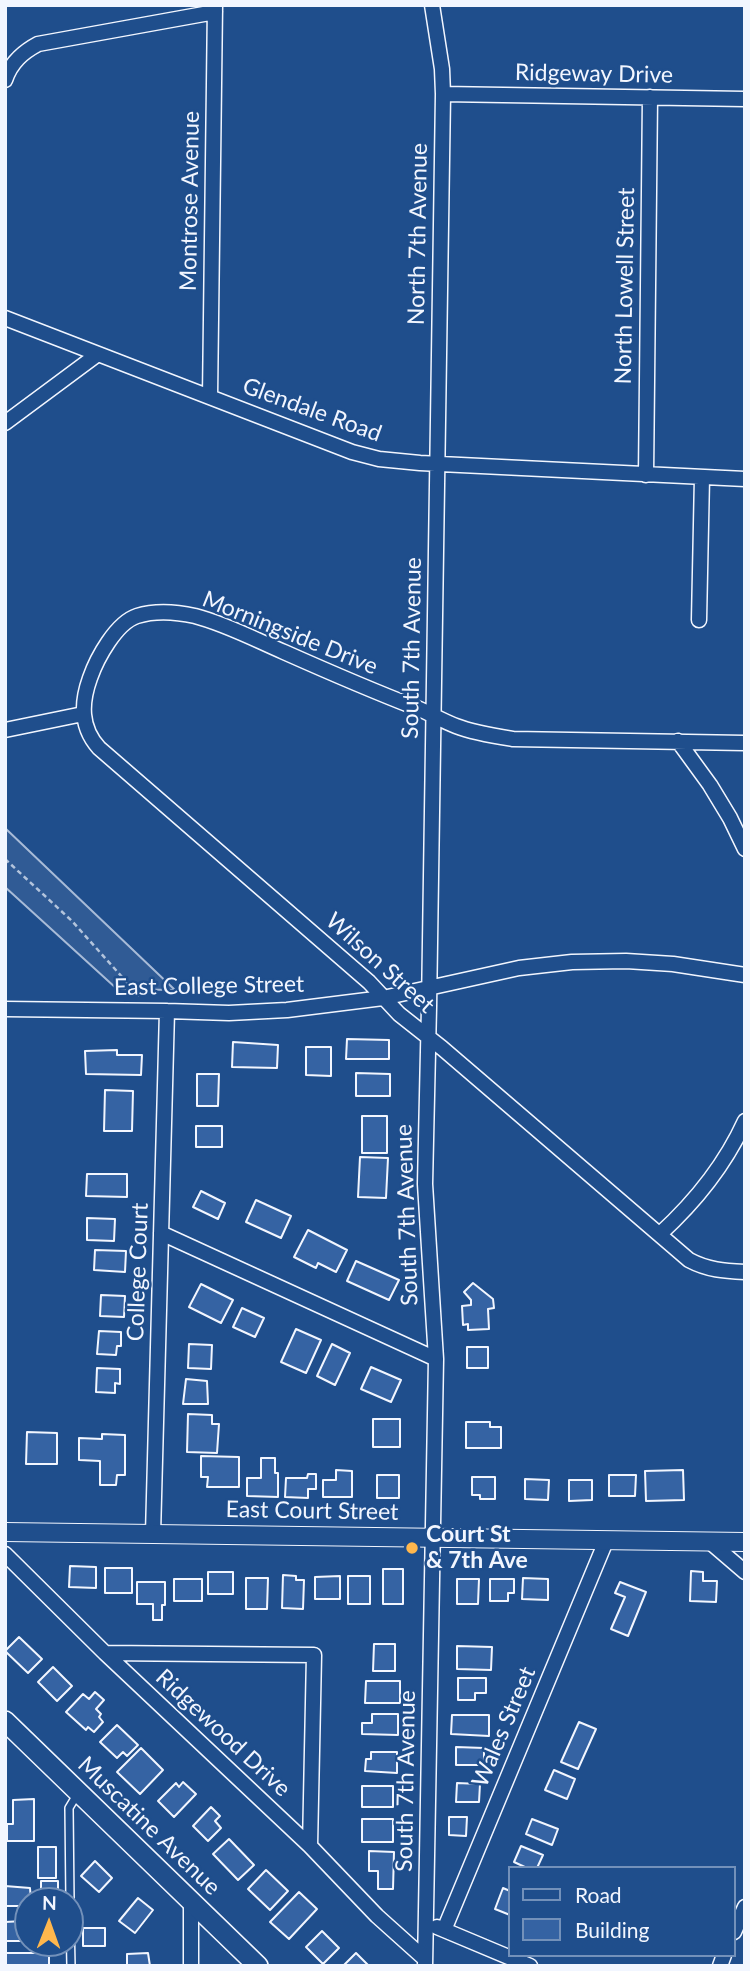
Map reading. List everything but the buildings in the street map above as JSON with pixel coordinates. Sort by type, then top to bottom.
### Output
[{"type":"main road","name":"Muscatine Avenue","points":[[5,1721],[258,1966]]},
{"type":"street","name":"North 7th Avenue","points":[[432,5],[443,94],[437,464]]},
{"type":"street","points":[[5,80],[14,62],[25,51],[38,44],[215,9]]},
{"type":"street","name":"Montrose Avenue","points":[[210,397],[215,9]]},
{"type":"street","name":"Ridgeway Drive","points":[[443,94],[745,99]]},
{"type":"street","name":"North Lowell Street","points":[[646,475],[650,97]]},
{"type":"street","name":"Glendale Road","points":[[5,318],[352,452],[379,459],[745,480]]},
{"type":"street","points":[[5,423],[98,354]]},
{"type":"street","name":"South 7th Avenue","points":[[425,1963],[436,1359],[425,1184],[437,464]]},
{"type":"street","points":[[699,620],[702,477]]},
{"type":"street","name":"Morningside Drive","points":[[83,715],[83,699],[87,686],[106,644],[135,617],[178,613],[228,628],[434,715],[454,726],[484,735],[513,739],[745,743]]},
{"type":"street","points":[[5,730],[83,715]]},
{"type":"street","name":"Wilson Street","points":[[83,715],[87,729],[99,748],[369,982],[399,1014],[689,1260],[721,1271],[745,1272]]},
{"type":"street","points":[[678,741],[710,785],[745,849]]},
{"type":"street","name":"East College Street","points":[[5,1009],[229,1013],[287,1010],[383,998],[519,968],[572,962],[673,964],[745,975]]},
{"type":"street","name":"College Court","points":[[153,1534],[161,1233],[160,1011]]},
{"type":"street","points":[[660,1234],[700,1193],[721,1164],[745,1121]]},
{"type":"street","points":[[161,1233],[436,1359]]},
{"type":"street","name":"East Court Street","points":[[5,1532],[745,1542]]},
{"type":"street","name":"Wales Street","points":[[444,1930],[606,1541]]},
{"type":"street","points":[[710,1542],[745,1572]]},
{"type":"street","name":"Ridgewood Drive","points":[[5,1554],[105,1653],[310,1846],[425,1963]]},
{"type":"street","name":"Ridgewood Drive","points":[[105,1653],[314,1655],[310,1846]]},
{"type":"street","points":[[191,1900],[191,1966]]},
{"type":"street","points":[[736,1927],[745,1907]]},
{"type":"street","points":[[426,1922],[508,1957]]},
{"type":"street","points":[[508,1957],[530,1966]]},
{"type":"lane","points":[[70,1887],[69,1808],[79,1792]]},
{"type":"path","points":[[5,859],[72,921],[160,1011]]},
{"type":"shaded area","points":[[5,828],[175,990],[117,989],[5,887]]},
{"type":"place","name":"Court St & 7th Ave","points":[[412,1548]]}]
